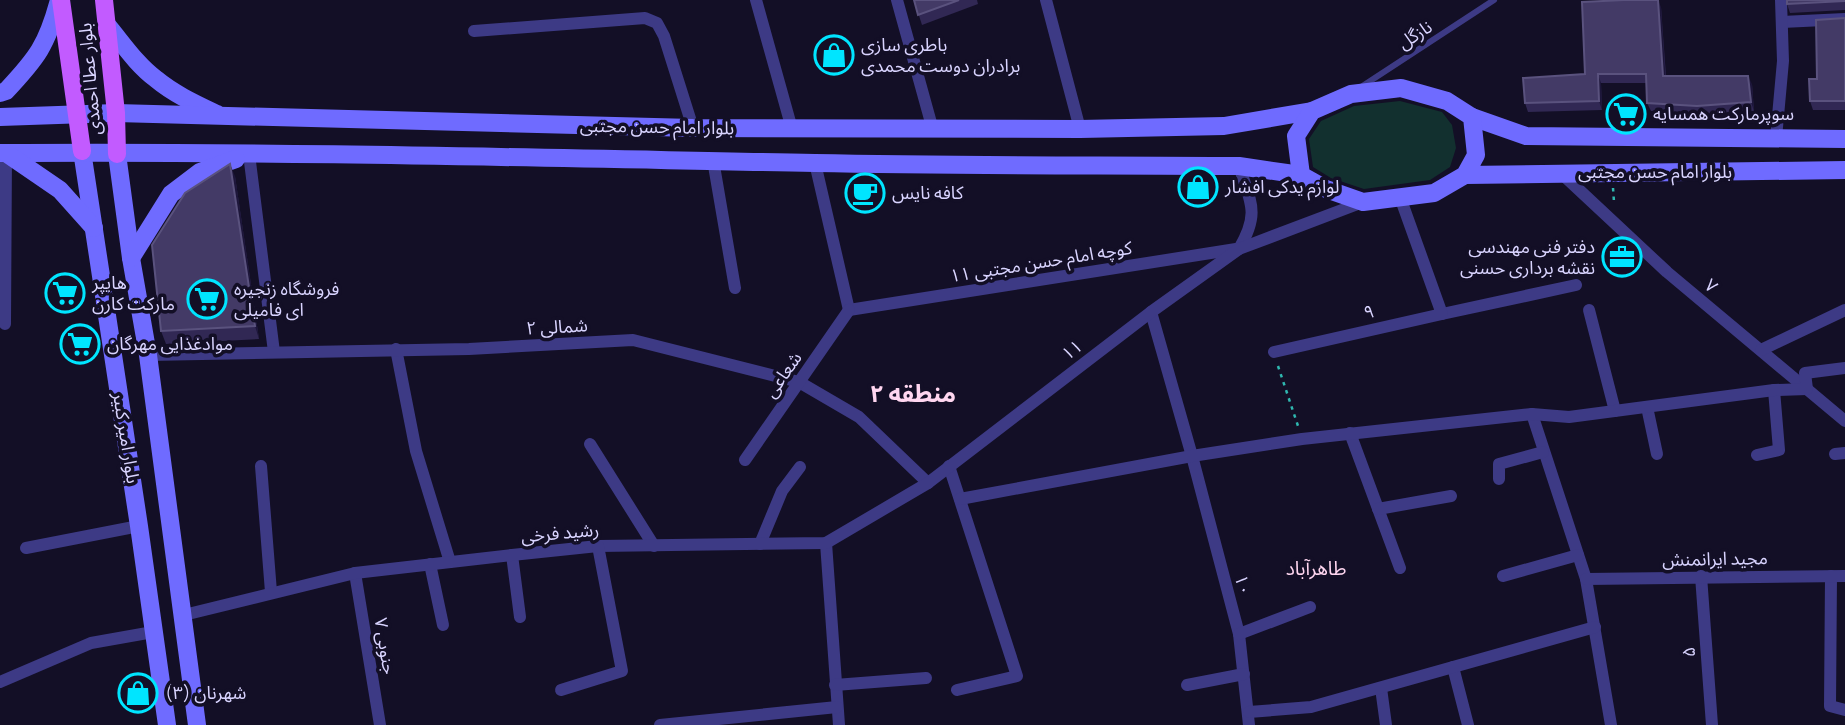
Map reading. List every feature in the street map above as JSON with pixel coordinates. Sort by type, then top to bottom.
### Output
[{"type":"main road","points":[[0,93],[6,91],[34,61],[51,30],[60,0]]},
{"type":"main road","name":"بلوار عطا احمدی","points":[[60,0],[82,151]]},
{"type":"main road","name":"بلوار عطا احمدی","points":[[104,0],[116,113],[117,154]]},
{"type":"main road","points":[[108,26],[155,79],[223,118]]},
{"type":"main road","points":[[1401,88],[1447,101],[1472,117],[1476,155],[1465,175],[1434,193],[1363,202],[1325,189],[1301,175],[1296,136],[1312,111],[1351,94],[1401,88]]},
{"type":"main road","name":"بلوار امام حسن مجتبی","points":[[0,117],[116,113],[223,118],[693,128],[933,130],[1224,126],[1312,111]]},
{"type":"main road","name":"بلوار امام حسن مجتبی","points":[[1472,117],[1526,136],[1845,139]]},
{"type":"main road","name":"بلوار امام حسن مجتبی","points":[[3,153],[82,151],[117,154],[1239,166],[1301,175]]},
{"type":"main road","name":"بلوار امیر کبیر","points":[[82,151],[166,725]]},
{"type":"main road","points":[[3,153],[60,190],[94,228]]},
{"type":"main road","name":"بلوار امیر کبیر","points":[[117,154],[148,355],[197,725]]},
{"type":"main road","points":[[131,258],[171,194],[200,172],[249,154]]},
{"type":"main road","name":"بلوار امام حسن مجتبی","points":[[1465,175],[1845,170]]},
{"type":"street","points":[[756,0],[792,129]]},
{"type":"street","points":[[897,0],[933,130]]},
{"type":"street","points":[[1046,0],[1080,129]]},
{"type":"street","points":[[1776,138],[1783,61],[1781,0]]},
{"type":"street","points":[[474,31],[645,18],[657,23],[664,36],[693,128]]},
{"type":"street","points":[[1782,22],[1845,19]]},
{"type":"street","points":[[3,153],[5,324]]},
{"type":"street","points":[[249,154],[274,352]]},
{"type":"street","points":[[713,160],[735,288]]},
{"type":"street","points":[[815,163],[849,310]]},
{"type":"street","points":[[1239,166],[1251,201],[1253,216],[1249,232],[1239,249]]},
{"type":"street","name":"۷","points":[[1560,172],[1667,272],[1845,421]]},
{"type":"street","points":[[1400,197],[1442,314]]},
{"type":"street","name":"۱۱","points":[[928,483],[1151,312],[1239,249],[1363,202]]},
{"type":"street","name":"کوچه امام حسن مجتبی ۱۱","points":[[849,310],[1239,249]]},
{"type":"street","name":"۹","points":[[1273,352],[1576,285]]},
{"type":"street","name":"شعاعی","points":[[745,460],[849,310]]},
{"type":"street","points":[[1589,310],[1615,411]]},
{"type":"street","points":[[1761,350],[1845,310]]},
{"type":"street","name":"۱۰","points":[[1151,312],[1239,634],[1249,719]]},
{"type":"street","name":"۲ شمالی","points":[[148,355],[469,349],[633,340],[799,382],[859,417],[928,483]]},
{"type":"street","points":[[396,349],[416,451],[450,562]]},
{"type":"street","points":[[960,499],[1192,456],[1302,439],[1532,414],[1569,417],[1774,390],[1807,389],[1805,373],[1845,368]]},
{"type":"street","points":[[1757,455],[1779,450],[1774,390]]},
{"type":"street","points":[[1647,407],[1657,454]]},
{"type":"street","points":[[1532,414],[1586,579],[1611,725]]},
{"type":"street","points":[[1350,433],[1400,568]]},
{"type":"street","points":[[590,444],[653,546]]},
{"type":"street","points":[[1499,479],[1499,464],[1543,452]]},
{"type":"street","points":[[261,466],[271,592]]},
{"type":"street","points":[[949,466],[1017,676],[957,690]]},
{"type":"street","points":[[760,544],[782,491],[800,467]]},
{"type":"street","name":"رشید فرخی","points":[[184,615],[355,573],[430,564],[598,546],[826,543],[928,483]]},
{"type":"street","points":[[1378,509],[1451,496]]},
{"type":"street","points":[[26,548],[139,526]]},
{"type":"street","points":[[826,543],[839,725]]},
{"type":"street","points":[[561,690],[622,671],[598,546]]},
{"type":"street","points":[[512,555],[520,617]]},
{"type":"street","points":[[1503,576],[1578,555]]},
{"type":"street","points":[[430,564],[443,625]]},
{"type":"street","name":"۷ جنوبی","points":[[355,573],[380,725]]},
{"type":"street","name":"۵","points":[[1701,576],[1712,725]]},
{"type":"street","points":[[1831,576],[1830,706],[1845,710]]},
{"type":"street","name":"مجید ایرانمنش","points":[[1586,579],[1845,576]]},
{"type":"street","points":[[1239,634],[1310,607]]},
{"type":"street","points":[[1249,719],[1311,707],[1595,627]]},
{"type":"street","points":[[0,682],[91,643],[153,632]]},
{"type":"street","points":[[1453,667],[1468,725]]},
{"type":"street","points":[[1187,685],[1244,674]]},
{"type":"street","points":[[835,685],[926,678]]},
{"type":"street","points":[[1381,688],[1386,725]]},
{"type":"street","points":[[660,725],[837,707]]},
{"type":"lane","name":"نازگل","points":[[1351,94],[1494,0]]},
{"type":"path","points":[[1611,172],[1616,213]]},
{"type":"path","points":[[1273,352],[1302,439]]},
{"type":"green space","points":[[1400,101],[1442,112],[1452,125],[1456,148],[1450,167],[1430,180],[1364,189],[1331,178],[1313,167],[1309,139],[1321,121],[1354,106]]},
{"type":"building","points":[[914,0],[959,0],[918,15]]},
{"type":"building","points":[[1658,0],[1663,76],[1748,76],[1751,102],[1697,106],[1647,103],[1646,74],[1598,74],[1599,101],[1525,103],[1523,78],[1585,74],[1582,2]]},
{"type":"building","points":[[1787,0],[1845,0],[1845,1],[1787,4]]},
{"type":"building","points":[[1845,18],[1845,101],[1810,101],[1809,79],[1817,79],[1816,20]]},
{"type":"building","name":"فروشگاه زنجیره ای فامیلی","points":[[230,164],[255,326],[161,331],[152,245],[185,193]]},
{"type":"place","name":"باطری سازی برادران دوست محمدی","points":[[834,55]]},
{"type":"place","name":"سوپرمارکت همسایه","points":[[1626,114]]},
{"type":"place","name":"لوازم یدکی افشار","points":[[1198,187]]},
{"type":"place","name":"کافه نایس","points":[[865,193]]},
{"type":"place","name":"دفتر فنی مهندسی نقشه برداری حسنی","points":[[1622,257]]},
{"type":"place","name":"هایپر مارکت کارن","points":[[65,293]]},
{"type":"place","name":"فروشگاه زنجیره ای فامیلی","points":[[207,299]]},
{"type":"place","name":"موادغذایی مهرگان","points":[[80,344]]},
{"type":"place","name":"شهرنان (۳)","points":[[138,693]]},
{"type":"district","name":"منطقه ۲","points":[[913,394]]},
{"type":"district","name":"طاهرآباد","points":[[1316,568]]}]
